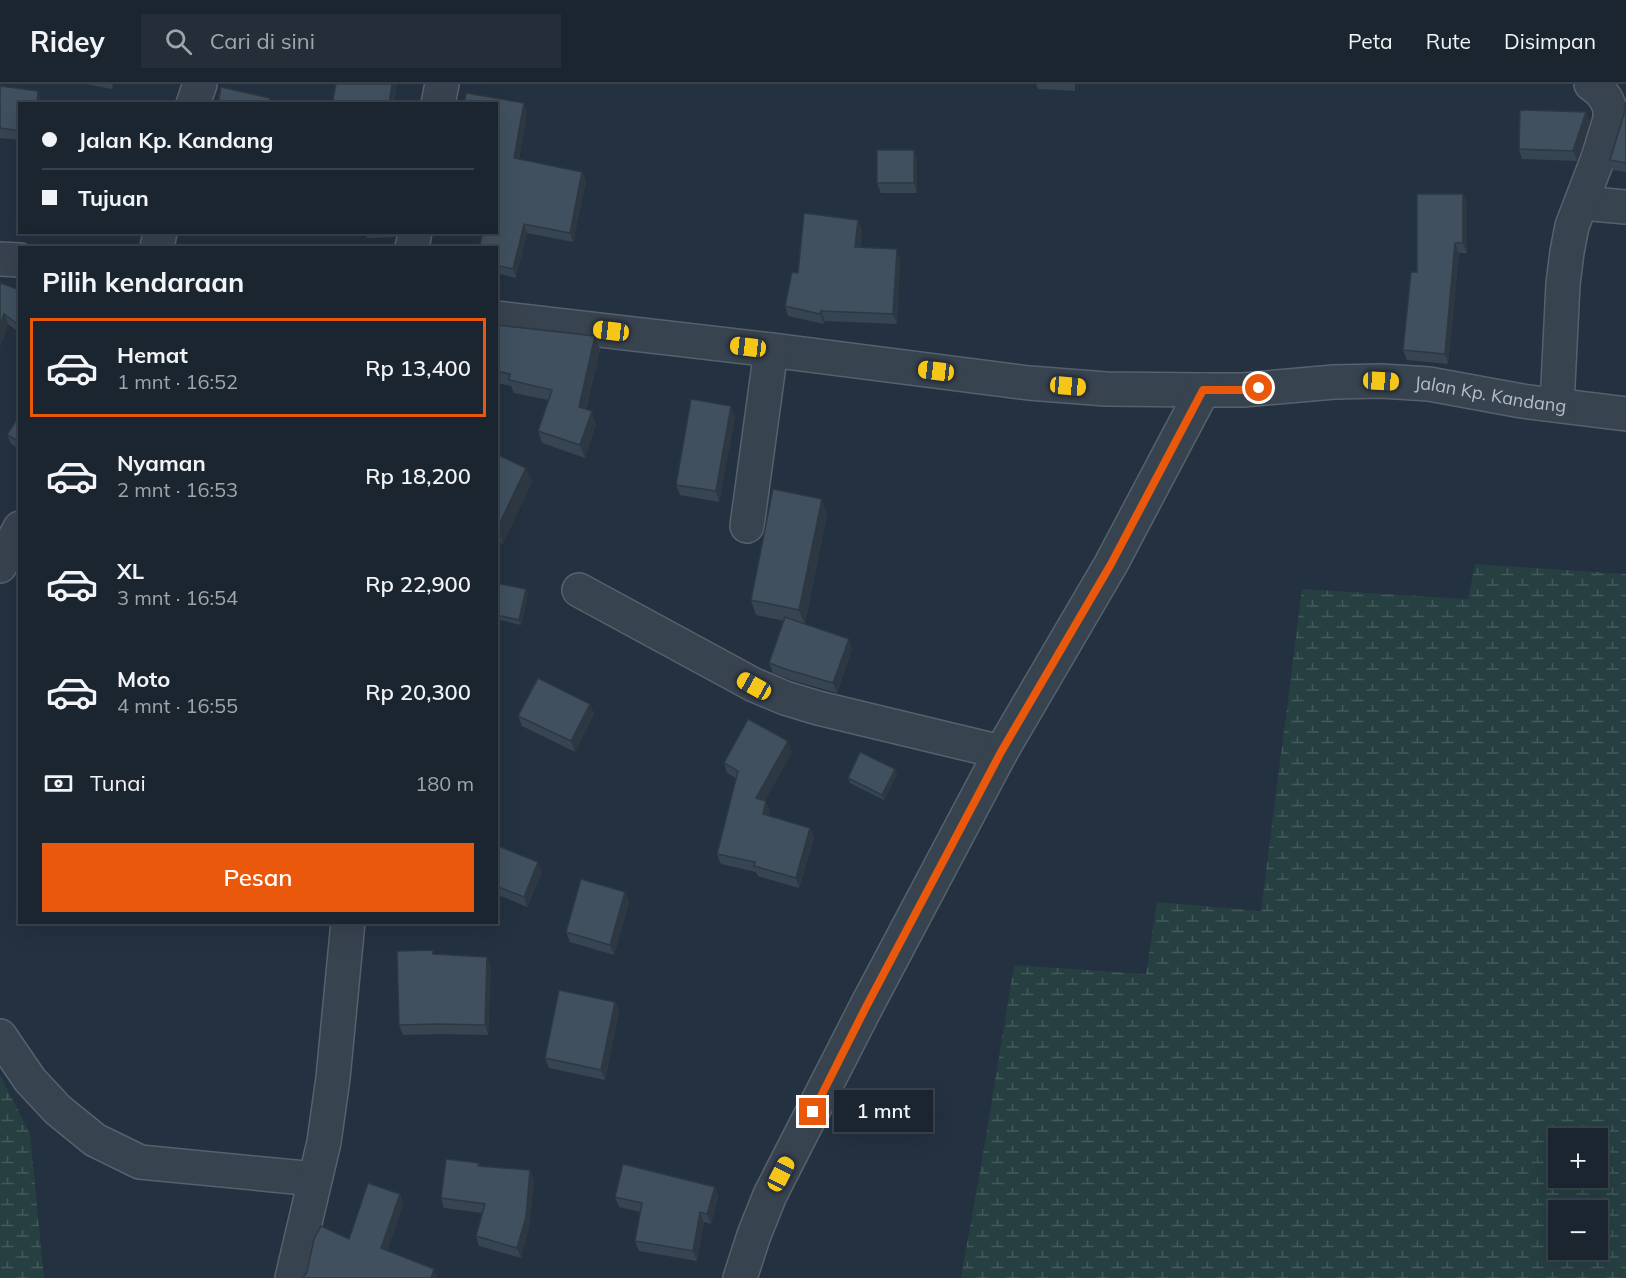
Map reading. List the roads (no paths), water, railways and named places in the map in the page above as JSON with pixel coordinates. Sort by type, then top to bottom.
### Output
[{"type":"street","points":[[194,102],[200,84]]},
{"type":"street","points":[[438,102],[442,84]]},
{"type":"street","points":[[1557,405],[1563,284],[1572,226],[1610,119],[1610,108],[1606,99],[1590,84]]},
{"type":"street","points":[[1582,203],[1626,207]]},
{"type":"street","points":[[0,259],[18,260]]},
{"type":"street","name":"Jalan Kp. Kandang","points":[[498,318],[1029,382],[1106,389],[1243,390],[1334,382],[1381,381],[1429,384],[1522,401],[1626,414]]},
{"type":"street","points":[[747,526],[771,350]]},
{"type":"street","points":[[740,1278],[770,1195],[866,1007],[1001,752],[1111,564],[1203,390]]},
{"type":"street","points":[[0,566],[18,532]]},
{"type":"street","points":[[579,590],[754,686],[784,698],[1001,752]]},
{"type":"street","points":[[292,1278],[324,1142],[333,1078],[348,924]]},
{"type":"street","points":[[0,1036],[30,1080],[58,1110],[95,1140],[140,1162],[315,1179]]}]
